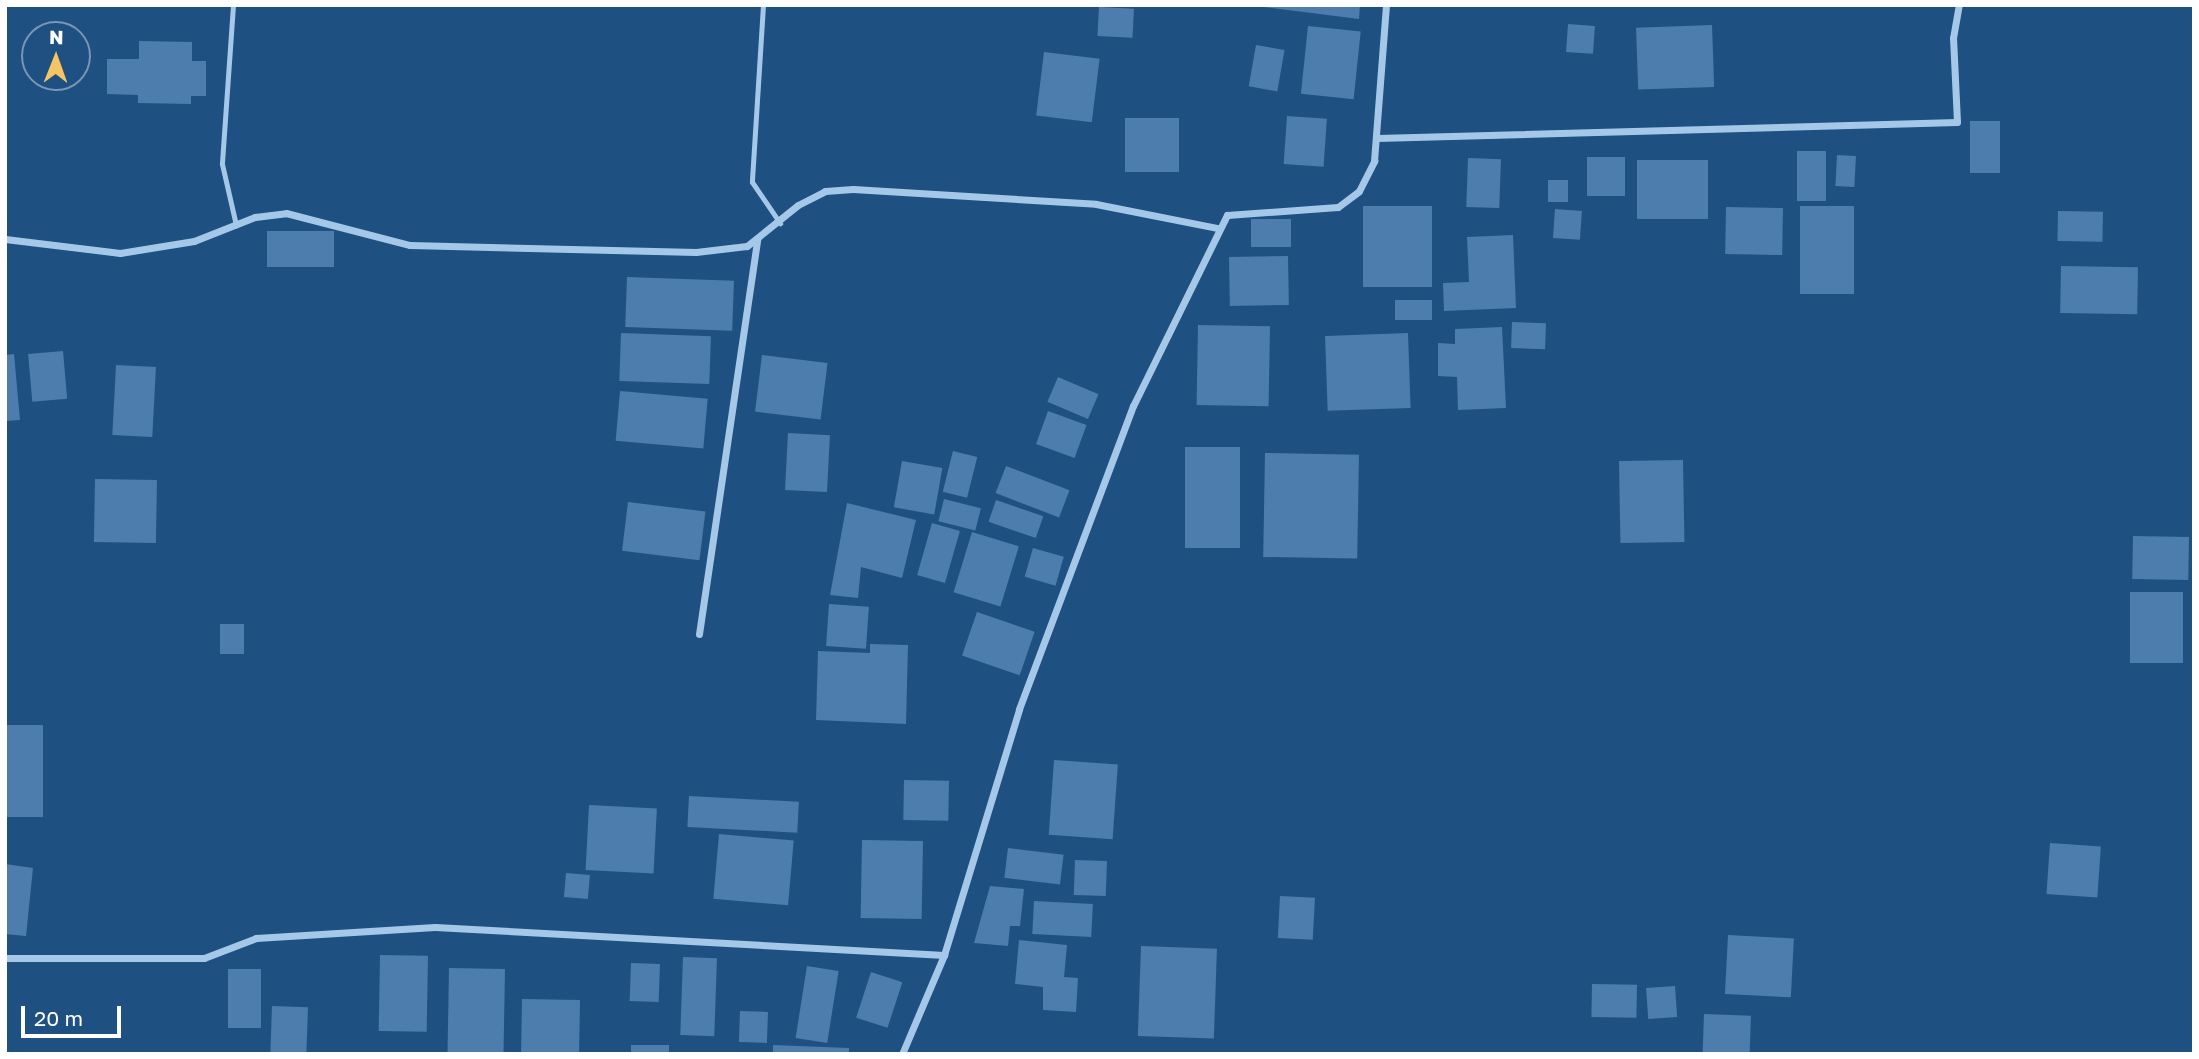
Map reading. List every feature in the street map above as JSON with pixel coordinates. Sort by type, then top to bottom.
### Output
[{"type":"street","points":[[902,1054],[944,955],[1019,709],[1133,406],[1217,228],[1227,215],[1338,207],[1359,191],[1377,138],[1386,5]]},
{"type":"street","points":[[1377,138],[1956,122],[1953,38],[1959,5]]},
{"type":"street","points":[[5,239],[120,253],[194,241],[236,225],[286,213],[410,245],[696,252],[747,246],[825,191],[853,189],[1096,204],[1217,228]]},
{"type":"street","points":[[699,634],[757,239]]},
{"type":"street","points":[[5,958],[204,958],[256,938],[435,927],[944,955]]},
{"type":"lane","points":[[233,5],[222,164],[236,225]]},
{"type":"lane","points":[[763,5],[752,183],[780,223]]},
{"type":"building","points":[[1248,5],[1360,5],[1359,19]]},
{"type":"building","points":[[1099,7],[1134,9],[1132,38],[1097,36]]},
{"type":"building","points":[[1568,24],[1595,26],[1593,54],[1566,52]]},
{"type":"building","points":[[1712,25],[1714,87],[1638,90],[1636,28]]},
{"type":"building","points":[[1308,26],[1361,32],[1354,99],[1301,94]]},
{"type":"building","points":[[139,41],[192,42],[192,61],[206,61],[206,96],[191,96],[191,104],[138,103],[138,95],[107,94],[107,59],[139,59]]},
{"type":"building","points":[[1256,45],[1285,50],[1277,91],[1249,86]]},
{"type":"building","points":[[1044,52],[1100,59],[1092,122],[1036,116]]},
{"type":"building","points":[[1287,116],[1327,119],[1324,167],[1284,164]]},
{"type":"building","points":[[1125,118],[1179,118],[1179,172],[1125,172]]},
{"type":"building","points":[[1970,121],[2000,121],[2000,173],[1970,173]]},
{"type":"building","points":[[1797,151],[1826,151],[1826,201],[1797,201]]},
{"type":"building","points":[[1837,155],[1856,156],[1854,187],[1835,186]]},
{"type":"building","points":[[1587,157],[1625,157],[1625,196],[1587,196]]},
{"type":"building","points":[[1468,158],[1501,159],[1499,208],[1466,207]]},
{"type":"building","points":[[1637,160],[1708,160],[1708,219],[1637,219]]},
{"type":"building","points":[[1548,180],[1568,180],[1568,202],[1548,202]]},
{"type":"building","points":[[1363,206],[1432,206],[1432,287],[1363,287]]},
{"type":"building","points":[[1800,206],[1854,206],[1854,294],[1800,294]]},
{"type":"building","points":[[1726,207],[1783,208],[1782,255],[1725,254]]},
{"type":"building","points":[[1555,209],[1582,211],[1580,240],[1553,238]]},
{"type":"building","points":[[2058,211],[2103,212],[2102,242],[2057,241]]},
{"type":"building","points":[[1251,219],[1291,219],[1291,247],[1251,247]]},
{"type":"building","points":[[267,231],[334,231],[334,267],[267,267]]},
{"type":"building","points":[[1513,235],[1516,308],[1444,311],[1443,283],[1469,282],[1467,237]]},
{"type":"building","points":[[1288,256],[1289,305],[1230,306],[1229,257]]},
{"type":"building","points":[[2061,266],[2138,267],[2137,314],[2060,313]]},
{"type":"building","points":[[627,277],[734,281],[732,331],[625,327]]},
{"type":"building","points":[[1395,300],[1432,300],[1432,320],[1395,320]]},
{"type":"building","points":[[1512,322],[1546,323],[1545,349],[1511,348]]},
{"type":"building","points":[[1198,325],[1270,326],[1269,406],[1197,405]]},
{"type":"building","points":[[1502,327],[1506,408],[1458,410],[1457,377],[1438,376],[1438,343],[1455,344],[1455,329]]},
{"type":"building","points":[[621,333],[711,336],[709,384],[619,381]]},
{"type":"building","points":[[1408,333],[1411,408],[1328,411],[1325,336]]},
{"type":"building","points":[[63,351],[67,399],[32,402],[28,354]]},
{"type":"building","points":[[14,354],[20,420],[5,421],[5,355]]},
{"type":"building","points":[[762,355],[828,363],[821,420],[755,412]]},
{"type":"building","points":[[116,365],[156,367],[152,437],[112,435]]},
{"type":"building","points":[[1058,377],[1099,394],[1088,419],[1047,402]]},
{"type":"building","points":[[620,391],[708,399],[703,448],[616,441]]},
{"type":"building","points":[[1048,411],[1087,425],[1075,458],[1036,444]]},
{"type":"building","points":[[788,433],[830,435],[827,492],[785,490]]},
{"type":"building","points":[[1185,447],[1240,447],[1240,548],[1185,548]]},
{"type":"building","points":[[953,451],[977,457],[967,498],[943,492]]},
{"type":"building","points":[[1265,453],[1359,455],[1357,559],[1263,557]]},
{"type":"building","points":[[1683,460],[1684,542],[1620,543],[1619,461]]},
{"type":"building","points":[[902,461],[942,468],[934,514],[894,507]]},
{"type":"building","points":[[1006,466],[1069,490],[1059,517],[996,493]]},
{"type":"building","points":[[95,479],[157,480],[156,543],[94,542]]},
{"type":"building","points":[[944,499],[981,508],[975,531],[938,521]]},
{"type":"building","points":[[996,500],[1043,516],[1036,538],[989,522]]},
{"type":"building","points":[[628,502],[705,512],[699,560],[622,551]]},
{"type":"building","points":[[847,503],[916,520],[902,578],[861,567],[858,598],[830,595]]},
{"type":"building","points":[[932,523],[960,531],[945,583],[917,575]]},
{"type":"building","points":[[972,532],[1019,546],[1000,607],[954,592]]},
{"type":"building","points":[[2133,536],[2189,537],[2188,580],[2132,579]]},
{"type":"building","points":[[1033,548],[1064,557],[1055,586],[1025,577]]},
{"type":"building","points":[[2130,592],[2183,592],[2183,663],[2130,663]]},
{"type":"building","points":[[829,604],[869,607],[866,649],[826,646]]},
{"type":"building","points":[[977,612],[1035,632],[1020,675],[962,655]]},
{"type":"building","points":[[220,624],[244,624],[244,654],[220,654]]},
{"type":"building","points":[[870,644],[908,645],[906,724],[816,720],[818,651],[870,653]]},
{"type":"building","points":[[5,725],[43,725],[43,817],[5,817]]},
{"type":"building","points":[[1054,760],[1118,764],[1113,839],[1049,835]]},
{"type":"building","points":[[904,780],[949,781],[948,821],[903,820]]},
{"type":"building","points":[[689,796],[799,802],[797,833],[687,827]]},
{"type":"building","points":[[589,805],[657,809],[654,873],[586,870]]},
{"type":"building","points":[[719,834],[794,841],[788,905],[713,899]]},
{"type":"building","points":[[862,840],[923,841],[922,919],[861,918]]},
{"type":"building","points":[[2050,843],[2101,847],[2097,897],[2046,894]]},
{"type":"building","points":[[1008,848],[1064,855],[1060,885],[1004,878]]},
{"type":"building","points":[[1075,860],[1107,861],[1106,896],[1074,895]]},
{"type":"building","points":[[5,864],[33,868],[26,936],[5,934]]},
{"type":"building","points":[[566,873],[590,875],[588,899],[564,897]]},
{"type":"building","points":[[990,886],[1024,889],[1020,926],[1010,926],[1008,946],[974,943]]},
{"type":"building","points":[[1280,896],[1315,898],[1313,940],[1278,938]]},
{"type":"building","points":[[1034,901],[1093,904],[1091,937],[1032,934]]},
{"type":"building","points":[[1728,935],[1794,938],[1791,997],[1725,994]]},
{"type":"building","points":[[1019,940],[1067,945],[1064,977],[1078,978],[1076,1012],[1043,1010],[1043,987],[1015,984]]},
{"type":"building","points":[[1141,946],[1217,949],[1214,1039],[1138,1036]]},
{"type":"building","points":[[380,955],[428,956],[427,1032],[379,1031]]},
{"type":"building","points":[[683,957],[717,958],[714,1036],[680,1035]]},
{"type":"building","points":[[631,963],[660,964],[659,1002],[630,1001]]},
{"type":"building","points":[[807,966],[839,971],[827,1043],[796,1038]]},
{"type":"building","points":[[449,968],[505,969],[504,1054],[447,1054]]},
{"type":"building","points":[[228,969],[261,969],[261,1028],[228,1028]]},
{"type":"building","points":[[871,972],[902,982],[888,1028],[856,1018]]},
{"type":"building","points":[[1592,984],[1637,985],[1636,1018],[1591,1017]]},
{"type":"building","points":[[1675,986],[1677,1017],[1648,1019],[1646,988]]},
{"type":"building","points":[[522,999],[580,1000],[579,1054],[521,1054]]},
{"type":"building","points":[[272,1006],[308,1007],[306,1054],[270,1054]]},
{"type":"building","points":[[740,1011],[768,1012],[767,1043],[739,1042]]},
{"type":"building","points":[[1704,1014],[1751,1016],[1750,1054],[1703,1054]]},
{"type":"building","points":[[631,1045],[669,1045],[669,1054],[631,1054]]},
{"type":"building","points":[[773,1045],[849,1048],[849,1054],[773,1054]]}]
